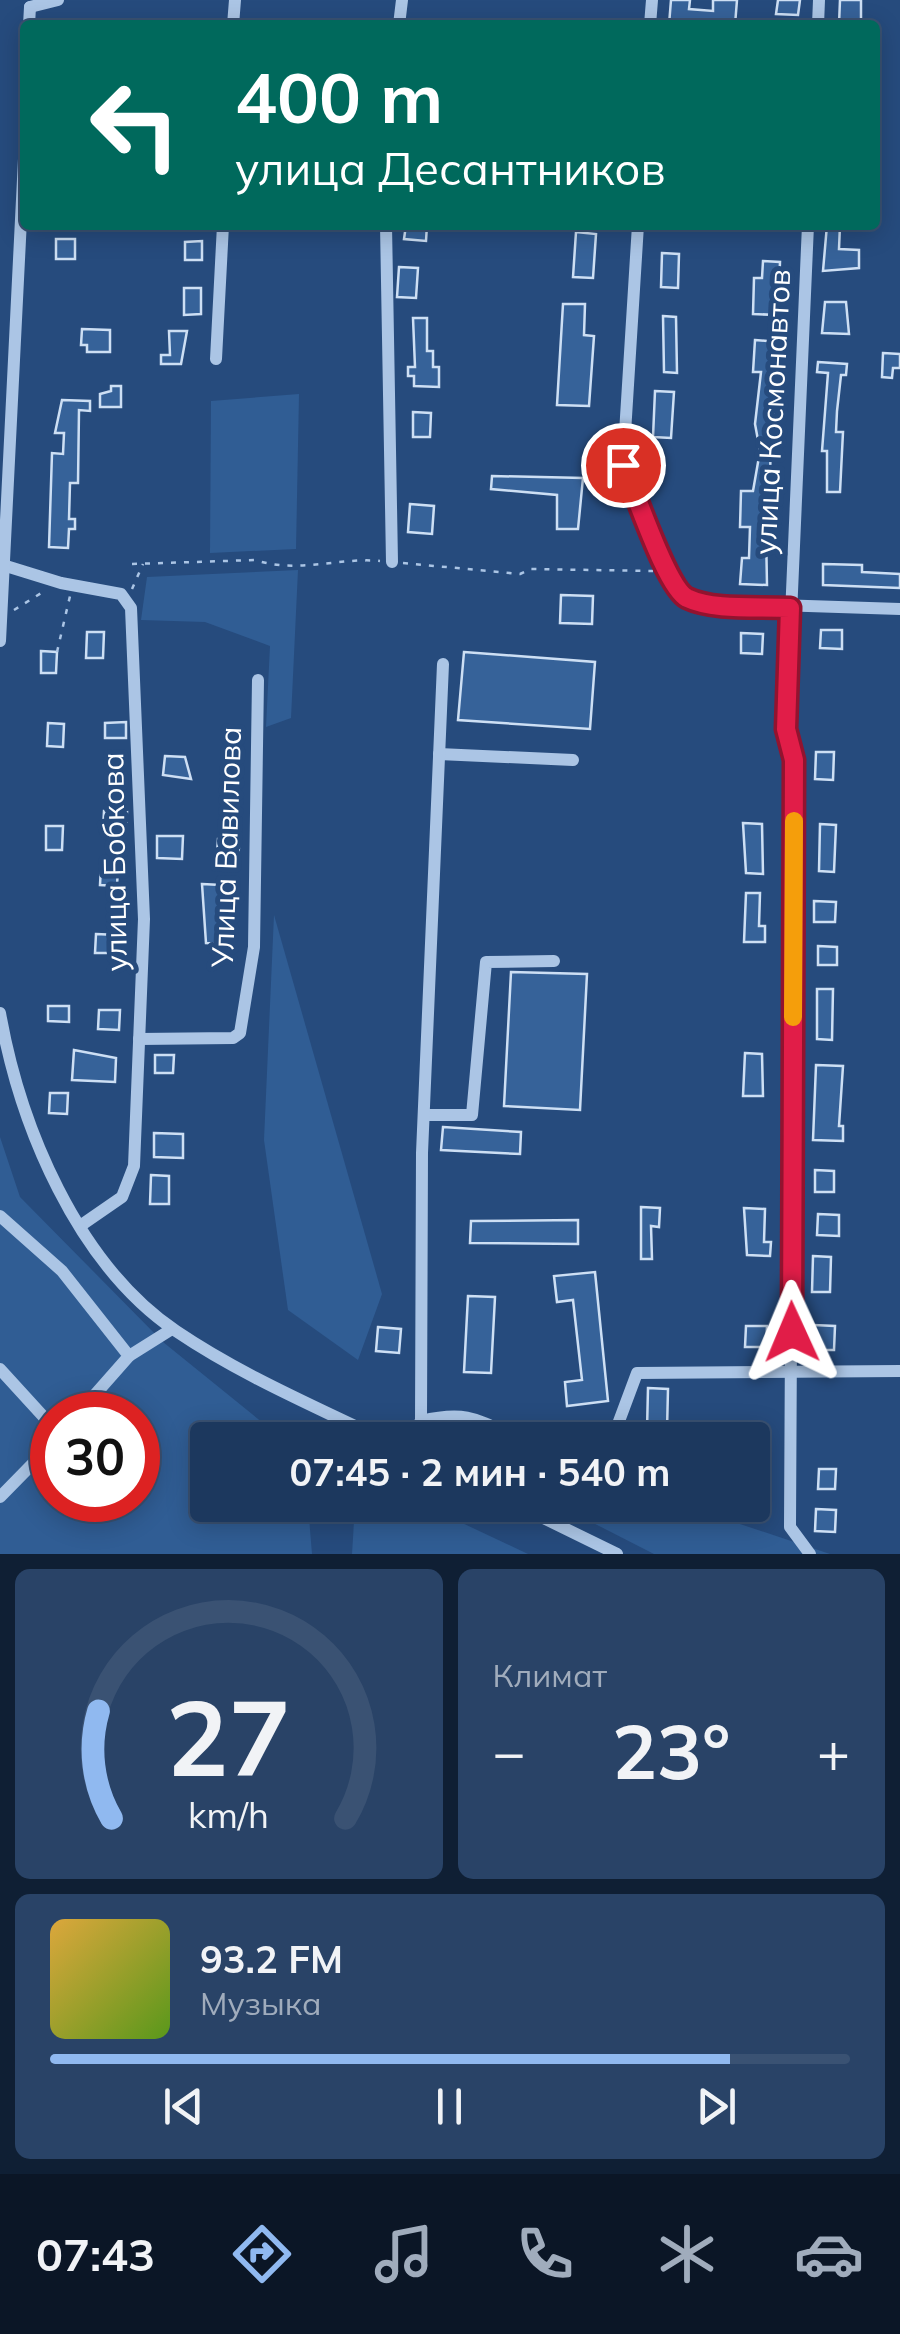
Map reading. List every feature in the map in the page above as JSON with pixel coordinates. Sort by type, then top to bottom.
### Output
[{"type":"street","points":[[26,4],[58,0]]},
{"type":"street","points":[[0,641],[21,230]]},
{"type":"street","points":[[216,359],[223,230]]},
{"type":"street","points":[[386,230],[392,562]]},
{"type":"street","points":[[638,230],[623,465],[656,538],[668,579],[695,600],[790,608],[900,608]]},
{"type":"street","name":"улица Космонавтов","points":[[808,230],[786,729],[794,760],[790,1527],[810,1554]]},
{"type":"street","points":[[6,566],[66,584],[120,594],[129,605]]},
{"type":"street","name":"улица Бобкова","points":[[80,1226],[122,1196],[134,1166],[144,919],[129,605]]},
{"type":"street","points":[[444,664],[422,1152],[420,1421],[456,1412],[485,1422]]},
{"type":"street","name":"Улица Вавилова","points":[[139,1038],[232,1038],[240,1033],[254,947],[258,680]]},
{"type":"street","points":[[439,754],[574,760]]},
{"type":"street","points":[[426,1115],[472,1115],[486,962],[554,961]]},
{"type":"street","points":[[0,1013],[10,1072],[44,1166],[80,1226],[120,1279],[172,1329],[260,1380],[347,1422]]},
{"type":"street","points":[[0,1216],[62,1271],[129,1356]]},
{"type":"street","points":[[97,1392],[129,1356],[172,1329]]},
{"type":"street","points":[[1,1371],[30,1402]]},
{"type":"street","points":[[619,1422],[637,1373],[900,1371]]},
{"type":"street","points":[[0,1498],[30,1471]]},
{"type":"street","points":[[552,1522],[617,1554]]},
{"type":"path","points":[[129,605],[144,564]]},
{"type":"path","points":[[12,612],[66,584]]},
{"type":"path","points":[[57,652],[66,584]]},
{"type":"shaded area","points":[[299,394],[296,549],[210,553],[211,401]]},
{"type":"shaded area","points":[[298,570],[291,718],[266,727],[270,646],[205,622],[141,620],[147,577]]},
{"type":"shaded area","points":[[274,915],[382,1294],[358,1360],[288,1310],[264,1140]]},
{"type":"shaded area","points":[[0,1137],[20,1197],[163,1342],[262,1422],[190,1422],[190,1522],[309,1522],[312,1554],[0,1554]]},
{"type":"shaded area","points":[[354,1522],[460,1522],[528,1554],[352,1554]]},
{"type":"shaded area","points":[[591,1522],[734,1522],[830,1554],[654,1554]]},
{"type":"building","points":[[671,0],[690,0],[689,9],[713,11],[713,0],[737,0],[735,20],[669,20]]},
{"type":"building","points":[[778,0],[800,0],[798,15],[776,14]]},
{"type":"building","points":[[840,0],[861,0],[861,20],[839,20]]},
{"type":"building","points":[[405,230],[427,230],[426,241],[404,239]]},
{"type":"building","points":[[827,230],[840,230],[839,249],[859,250],[859,268],[823,271]]},
{"type":"building","points":[[576,232],[596,234],[593,278],[573,277]]},
{"type":"building","points":[[56,239],[75,239],[75,259],[56,259]]},
{"type":"building","points":[[202,241],[202,260],[185,260],[185,242]]},
{"type":"building","points":[[662,253],[679,254],[678,288],[661,287]]},
{"type":"building","points":[[763,261],[780,262],[779,287],[786,287],[786,296],[778,296],[777,315],[753,314],[754,278],[762,278]]},
{"type":"building","points":[[399,267],[418,268],[416,298],[397,297]]},
{"type":"building","points":[[184,288],[201,288],[201,314],[184,315]]},
{"type":"building","points":[[825,302],[846,302],[849,334],[822,333]]},
{"type":"building","points":[[563,304],[585,304],[584,335],[594,336],[589,406],[557,405]]},
{"type":"building","points":[[663,316],[676,317],[677,373],[664,372]]},
{"type":"building","points":[[413,318],[427,318],[427,351],[433,351],[433,367],[439,367],[439,387],[414,386],[414,376],[408,376],[408,367],[415,367]]},
{"type":"building","points":[[82,329],[110,330],[110,352],[87,352],[87,345],[81,345]]},
{"type":"building","points":[[169,331],[187,331],[181,364],[161,364],[161,355],[170,355]]},
{"type":"building","points":[[755,340],[778,342],[766,532],[767,585],[740,584],[742,558],[749,558],[750,527],[740,527],[741,491],[753,491],[760,451],[755,424],[761,372],[753,372]]},
{"type":"building","points":[[883,353],[900,354],[900,368],[893,368],[892,378],[882,377]]},
{"type":"building","points":[[818,362],[847,364],[846,375],[841,375],[837,411],[836,432],[843,432],[840,492],[827,492],[827,451],[822,451],[828,373],[817,372]]},
{"type":"building","points":[[111,386],[121,386],[121,407],[100,407],[100,394],[111,391]]},
{"type":"building","points":[[655,391],[674,392],[671,438],[653,437]]},
{"type":"building","points":[[62,400],[90,401],[90,411],[79,410],[78,483],[70,483],[69,519],[75,519],[75,529],[69,529],[68,548],[49,547],[52,453],[63,454],[64,433],[55,433]]},
{"type":"building","points":[[413,412],[431,413],[430,437],[413,437]]},
{"type":"building","points":[[492,476],[583,478],[578,529],[557,529],[557,495],[491,489]]},
{"type":"building","points":[[410,504],[434,506],[432,534],[408,532]]},
{"type":"building","points":[[823,564],[862,565],[862,572],[900,574],[900,588],[823,585]]},
{"type":"building","points":[[561,595],[593,596],[592,624],[560,623]]},
{"type":"building","points":[[821,630],[842,630],[842,649],[820,648]]},
{"type":"building","points":[[87,632],[104,632],[103,658],[86,658]]},
{"type":"building","points":[[741,633],[763,634],[762,654],[741,653]]},
{"type":"building","points":[[41,651],[57,652],[56,673],[41,673]]},
{"type":"building","points":[[464,652],[595,662],[590,729],[458,720]]},
{"type":"building","points":[[126,722],[126,738],[105,738],[105,723]]},
{"type":"building","points":[[48,723],[64,724],[63,747],[47,746]]},
{"type":"building","points":[[816,752],[834,752],[833,780],[815,779]]},
{"type":"building","points":[[165,756],[185,757],[191,779],[163,775]]},
{"type":"building","points":[[104,811],[127,812],[126,832],[103,830]]},
{"type":"building","points":[[743,823],[762,824],[763,874],[746,873]]},
{"type":"building","points":[[820,824],[836,825],[834,872],[819,871]]},
{"type":"building","points":[[46,826],[63,826],[62,850],[46,850]]},
{"type":"building","points":[[157,836],[183,836],[182,859],[157,858]]},
{"type":"building","points":[[218,839],[240,841],[238,855],[217,853]]},
{"type":"building","points":[[101,866],[118,867],[117,886],[100,885]]},
{"type":"building","points":[[202,884],[221,885],[225,944],[206,943]]},
{"type":"building","points":[[746,893],[760,893],[759,926],[765,926],[765,942],[744,942]]},
{"type":"building","points":[[814,901],[836,902],[835,922],[814,922]]},
{"type":"building","points":[[96,934],[117,935],[116,953],[95,953]]},
{"type":"building","points":[[818,946],[837,947],[837,965],[818,965]]},
{"type":"building","points":[[511,972],[587,974],[580,1110],[504,1106]]},
{"type":"building","points":[[817,989],[833,989],[832,1040],[817,1039]]},
{"type":"building","points":[[48,1006],[69,1006],[69,1022],[48,1021]]},
{"type":"building","points":[[99,1010],[120,1010],[119,1030],[98,1029]]},
{"type":"building","points":[[74,1050],[116,1058],[115,1082],[72,1080]]},
{"type":"building","points":[[745,1053],[762,1054],[763,1096],[743,1096]]},
{"type":"building","points":[[155,1055],[174,1055],[173,1073],[155,1073]]},
{"type":"building","points":[[816,1065],[843,1066],[839,1126],[843,1126],[843,1141],[813,1140]]},
{"type":"building","points":[[50,1093],[68,1093],[67,1114],[49,1113]]},
{"type":"building","points":[[443,1127],[521,1132],[520,1154],[441,1150]]},
{"type":"building","points":[[154,1133],[183,1134],[183,1158],[154,1157]]},
{"type":"building","points":[[815,1170],[834,1171],[834,1192],[815,1192]]},
{"type":"building","points":[[151,1175],[169,1176],[169,1204],[150,1204]]},
{"type":"building","points":[[641,1207],[660,1208],[659,1227],[651,1226],[652,1259],[641,1259]]},
{"type":"building","points":[[744,1208],[765,1209],[764,1242],[771,1242],[770,1256],[747,1255]]},
{"type":"building","points":[[818,1214],[839,1215],[839,1236],[817,1235]]},
{"type":"building","points":[[578,1220],[578,1244],[470,1243],[471,1221]]},
{"type":"building","points":[[813,1256],[831,1257],[830,1292],[812,1292]]},
{"type":"building","points":[[595,1272],[608,1401],[567,1406],[565,1382],[582,1380],[573,1300],[557,1302],[554,1276]]},
{"type":"building","points":[[468,1296],[495,1297],[491,1373],[464,1372]]},
{"type":"building","points":[[813,1325],[835,1326],[834,1350],[812,1350]]},
{"type":"building","points":[[746,1326],[767,1326],[766,1347],[745,1347]]},
{"type":"building","points":[[378,1327],[401,1329],[399,1353],[376,1351]]},
{"type":"building","points":[[648,1388],[668,1389],[667,1422],[647,1422]]},
{"type":"building","points":[[819,1469],[836,1469],[835,1489],[818,1489]]},
{"type":"building","points":[[816,1509],[836,1510],[835,1532],[815,1531]]},
{"type":"slow traffic","points":[[793,1017],[794,821]]},
{"type":"route","points":[[623,465],[656,538],[668,579],[686,597],[790,608],[786,729],[794,760],[792,1332]]}]
